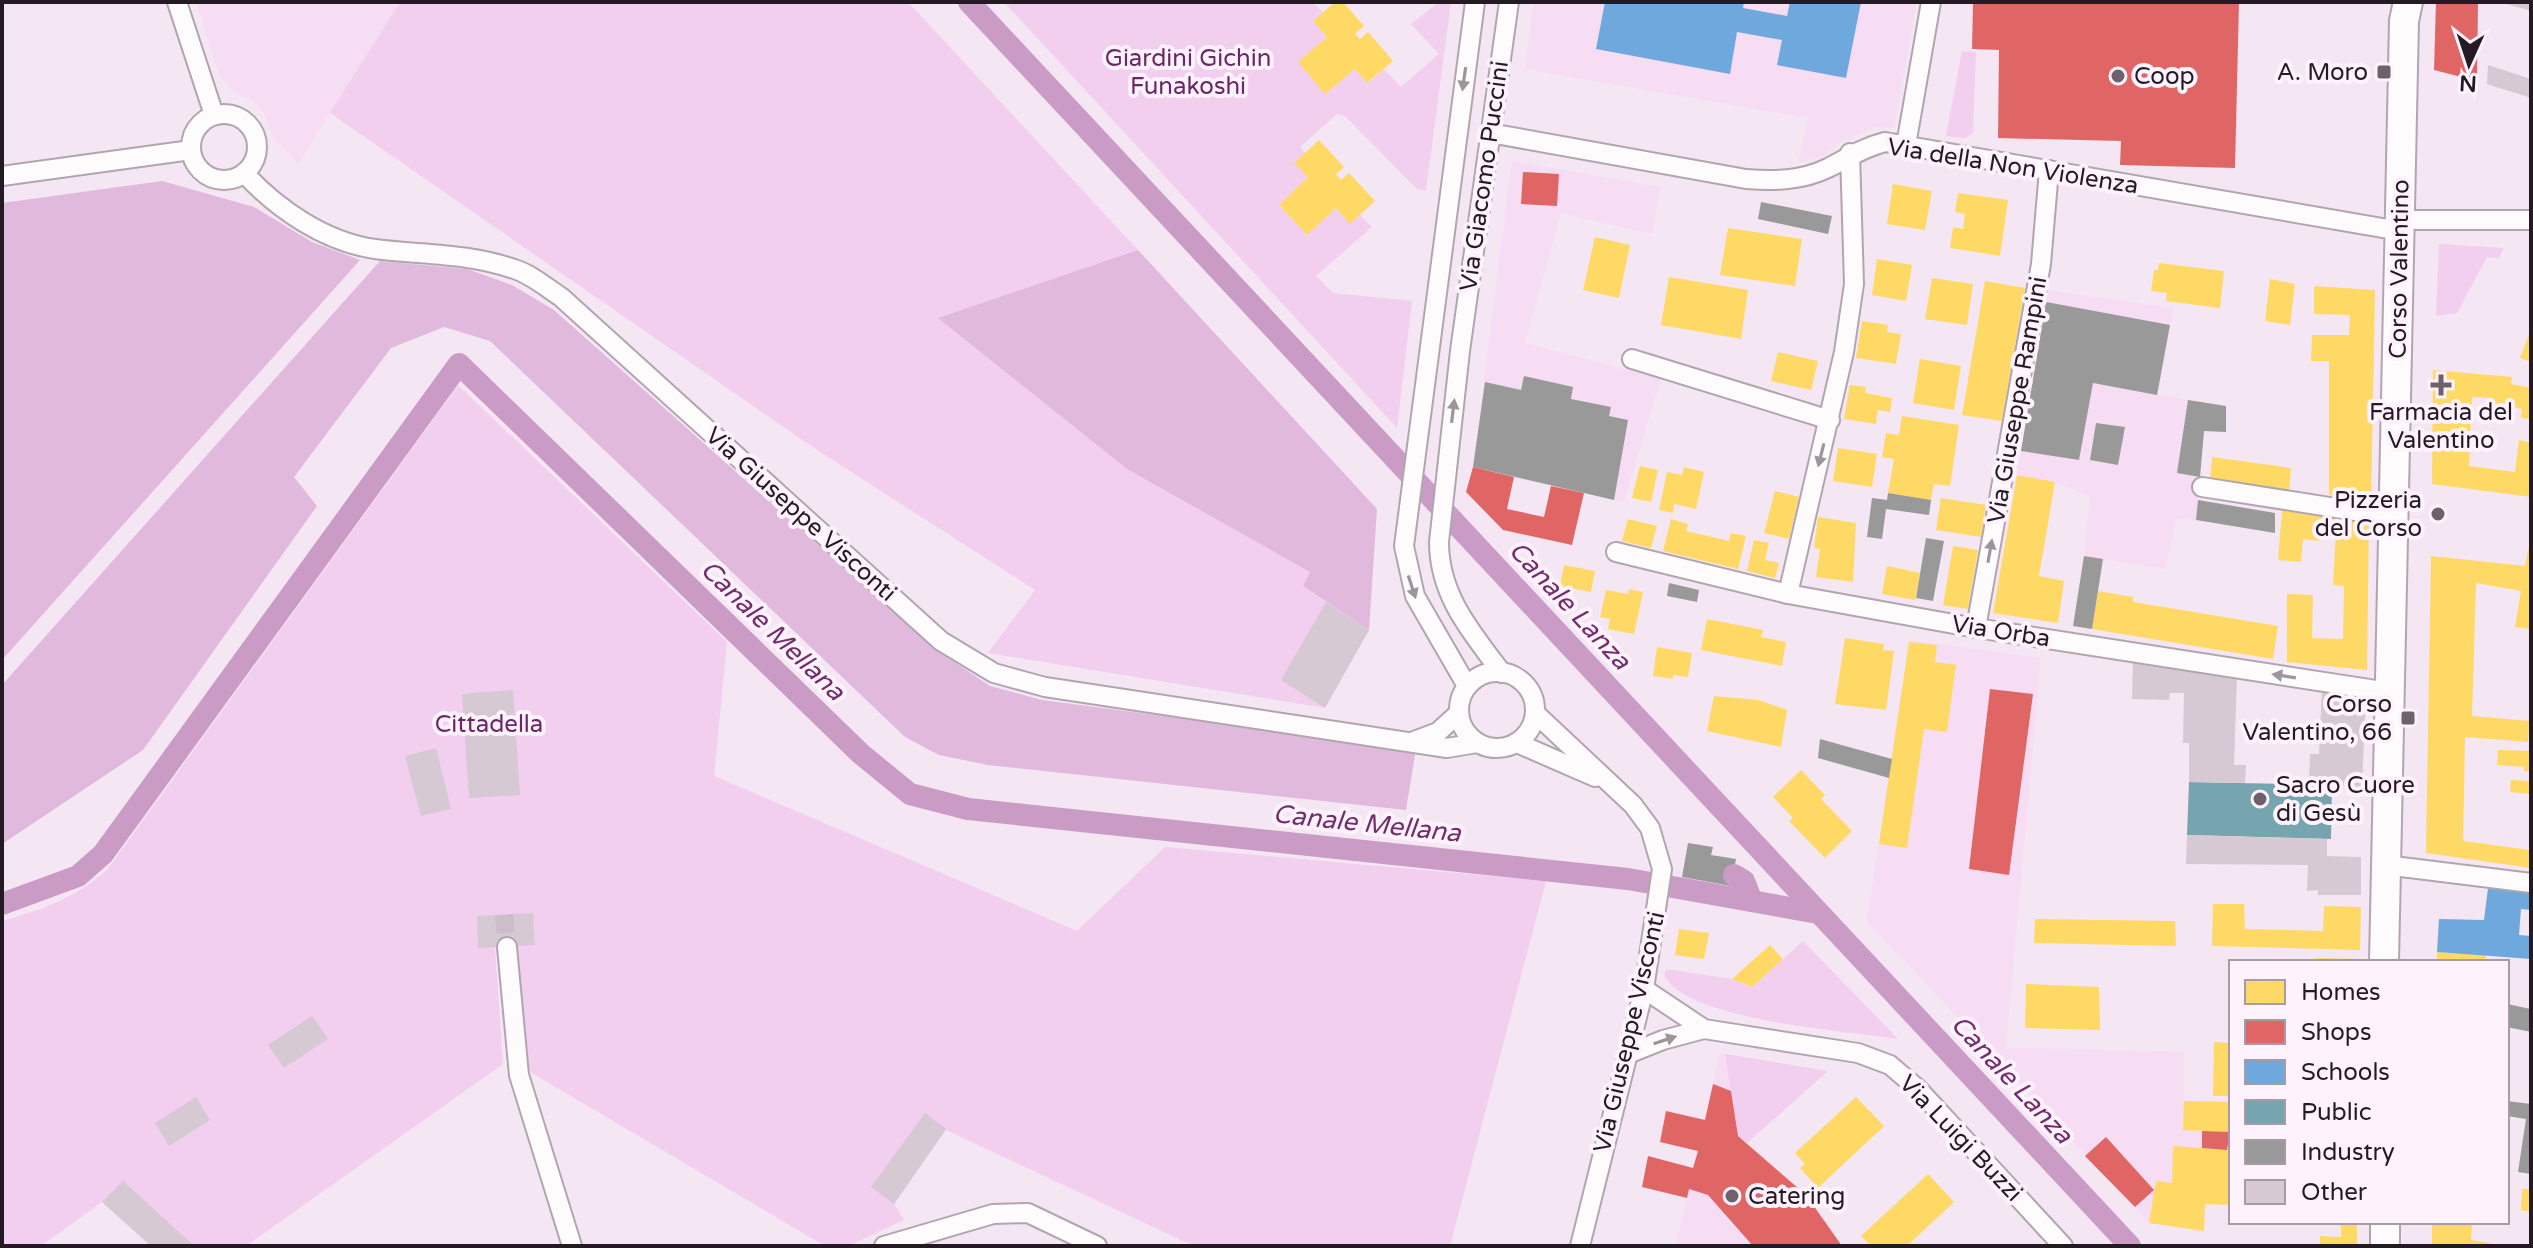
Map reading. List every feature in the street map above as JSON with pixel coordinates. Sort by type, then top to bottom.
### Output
[{"type":"main road","name":"Corso Valentino","points":[[2384,960],[2404,8]]},
{"type":"main road","points":[[2385,1224],[2385,1246]]},
{"type":"street","points":[[177,2],[214,115]]},
{"type":"street","name":"Via Giacomo Puccini","points":[[1467,686],[1415,596],[1404,546],[1475,2]]},
{"type":"street","name":"Via Giacomo Puccini","points":[[1502,673],[1454,604],[1441,573],[1439,542],[1460,351],[1509,2]]},
{"type":"street","points":[[1906,145],[1931,2]]},
{"type":"street","points":[[214,115],[237,116],[253,131],[256,154],[244,173],[226,179],[207,175],[194,160],[191,150],[197,129],[214,115]]},
{"type":"street","name":"Via della Non Violenza","points":[[1490,133],[1759,180],[1785,181],[1827,169],[1850,153],[1885,142],[2400,225],[2531,220]]},
{"type":"street","points":[[2,176],[191,150]]},
{"type":"street","points":[[1788,594],[1830,420],[1854,284],[1850,153]]},
{"type":"street","name":"Via Giuseppe Rampini","points":[[1976,628],[2037,285],[2049,170]]},
{"type":"street","name":"Via Giuseppe Visconti","points":[[244,173],[260,190],[313,228],[345,242],[373,249],[469,256],[518,270],[561,297],[941,641],[994,673],[1045,687],[1447,748],[1477,743]]},
{"type":"street","points":[[1428,347],[1460,351]]},
{"type":"street","points":[[1632,359],[1830,420]]},
{"type":"street","points":[[2202,487],[2393,517]]},
{"type":"street","name":"Via Orba","points":[[1616,552],[1788,594],[1976,628],[2389,692]]},
{"type":"street","points":[[1502,673],[1513,676],[1530,691],[1535,713],[1526,735],[1517,743],[1493,749],[1477,743],[1462,725],[1459,713],[1467,686],[1477,678],[1502,673]]},
{"type":"street","points":[[1412,742],[1438,732],[1459,713]]},
{"type":"street","name":"Via Giuseppe Visconti","points":[[1535,713],[1612,786],[1650,828],[1662,869],[1644,989],[1580,1246]]},
{"type":"street","name":"Via Giuseppe Visconti","points":[[1517,743],[1555,757],[1612,786]]},
{"type":"street","points":[[2385,865],[2531,883]]},
{"type":"street","points":[[507,947],[519,1075],[572,1246]]},
{"type":"street","name":"Via Luigi Buzzi","points":[[1644,989],[1704,1029]]},
{"type":"street","name":"Via Luigi Buzzi","points":[[1628,1054],[1704,1029],[1858,1053],[1890,1065],[1918,1089],[2063,1246]]},
{"type":"street","points":[[884,1246],[993,1214],[1028,1213],[1097,1246]]},
{"type":"shaded area","points":[[196,2],[400,2],[298,164],[274,138],[263,110],[253,101],[231,91],[219,74]]},
{"type":"shaded area","points":[[1534,2],[1917,2],[1894,128],[1876,127],[1839,143],[1823,156],[1798,163],[1808,118],[1525,69]]},
{"type":"shaded area","points":[[1512,161],[1660,187],[1652,234],[1561,213],[1525,343],[1661,379],[1624,502],[1473,467]]},
{"type":"shaded area","points":[[162,181],[254,207],[312,242],[360,260],[2,660],[2,203]]},
{"type":"shaded area","points":[[1138,250],[1377,509],[1369,630],[1303,586],[1310,572],[1127,469],[938,318]]},
{"type":"shaded area","points":[[380,261],[467,269],[512,285],[554,310],[935,649],[990,686],[1042,700],[1416,749],[1406,810],[988,765],[939,755],[905,737],[490,341],[444,327],[391,348],[294,477],[317,506],[143,750],[2,844],[2,685]]},
{"type":"shaded area","points":[[2048,290],[2173,308],[2158,395],[2226,406],[2226,432],[2204,431],[2196,520],[2176,519],[2165,569],[2084,556],[2090,496],[2055,482],[2017,475]]},
{"type":"shaded area","points":[[1909,640],[2041,658],[2006,1047],[2184,1052],[2184,1100],[2229,1102],[2229,1205],[2205,1204],[2204,1231],[2149,1223],[1867,921]]},
{"type":"shaded area","points":[[1720,1053],[1725,1054],[1738,1136],[1806,1195],[1842,1246],[1676,1246]]},
{"type":"green space","points":[[400,2],[908,2],[1138,250],[940,318],[1127,469],[1311,572],[1304,587],[1369,630],[1325,708],[988,653],[1035,590],[814,448],[330,113]]},
{"type":"green space","name":"Giardini Gichin Funakoshi","points":[[1004,2],[1313,2],[1323,13],[1313,21],[1327,37],[1298,62],[1325,94],[1355,69],[1368,83],[1384,69],[1401,87],[1439,54],[1411,24],[1439,2],[1451,2],[1426,190],[1417,189],[1345,116],[1337,114],[1300,147],[1305,153],[1295,163],[1308,177],[1279,205],[1307,235],[1336,208],[1350,223],[1360,215],[1372,227],[1316,276],[1333,293],[1412,301],[1397,428]]},
{"type":"green space","points":[[1962,51],[1976,52],[1973,133],[1965,138],[1946,136]]},
{"type":"green space","points":[[2439,244],[2504,248],[2499,258],[2487,257],[2457,313],[2436,316]]},
{"type":"green space","name":"Cittadella","points":[[458,385],[727,642],[714,776],[1077,931],[1165,847],[1546,881],[1450,1246],[1194,1246],[946,1130],[894,1204],[904,1220],[850,1245],[825,1246],[530,1072],[515,946],[495,948],[503,1064],[246,1246],[151,1246],[102,1202],[41,1246],[2,1246],[2,921],[58,902],[107,870]]},
{"type":"green space","points":[[1803,941],[1898,1039],[1735,1013],[1679,991],[1664,975],[1666,969],[1732,979],[1752,987]]},
{"type":"green space","points":[[1725,1054],[1828,1071],[1747,1143],[1738,1136]]},
{"type":"building: Homes","points":[[1335,2],[1343,2],[1364,26],[1355,34],[1360,39],[1368,32],[1393,61],[1367,83],[1355,69],[1325,94],[1298,62],[1327,37],[1313,21]]},
{"type":"building: Homes","points":[[1319,140],[1344,167],[1336,174],[1341,180],[1349,173],[1375,201],[1350,224],[1336,208],[1307,235],[1279,205],[1308,177],[1294,163]]},
{"type":"building: Homes","points":[[1893,184],[1932,191],[1925,230],[1887,224]]},
{"type":"building: Homes","points":[[1958,193],[2008,200],[2000,256],[1950,248],[1953,227],[1963,229],[1965,214],[1955,212]]},
{"type":"building: Homes","points":[[1728,228],[1802,239],[1795,286],[1720,275]]},
{"type":"building: Homes","points":[[1595,237],[1630,245],[1619,298],[1583,290]]},
{"type":"building: Homes","points":[[1877,259],[1912,265],[1906,301],[1872,295]]},
{"type":"building: Homes","points":[[2159,263],[2224,271],[2220,308],[2166,301],[2167,293],[2151,291],[2154,270],[2158,270]]},
{"type":"building: Homes","points":[[1669,277],[1748,290],[1741,339],[1661,325]]},
{"type":"building: Homes","points":[[1932,278],[1973,284],[1967,325],[1925,319]]},
{"type":"building: Homes","points":[[2270,279],[2295,284],[2290,325],[2265,321]]},
{"type":"building: Homes","points":[[1985,281],[2025,288],[2002,421],[1962,415]]},
{"type":"building: Homes","points":[[2314,286],[2375,290],[2371,502],[2329,495],[2329,361],[2311,361],[2312,335],[2349,335],[2350,315],[2314,314]]},
{"type":"building: Homes","points":[[1862,321],[1888,325],[1887,332],[1901,334],[1896,364],[1856,358]]},
{"type":"building: Homes","points":[[2531,329],[2531,362],[2520,358]]},
{"type":"building: Homes","points":[[1778,352],[1818,361],[1811,390],[1771,381]]},
{"type":"building: Homes","points":[[1920,359],[1961,366],[1954,410],[1913,403]]},
{"type":"building: Homes","points":[[2433,370],[2512,377],[2511,384],[2531,388],[2531,419],[2521,418],[2522,409],[2491,404],[2493,398],[2472,397],[2469,466],[2515,472],[2519,440],[2531,443],[2531,497],[2432,484]]},
{"type":"building: Homes","points":[[1850,385],[1866,387],[1865,393],[1892,398],[1890,412],[1878,410],[1876,424],[1844,419]]},
{"type":"building: Homes","points":[[1902,416],[1959,425],[1950,486],[1934,484],[1931,500],[1888,493],[1894,459],[1882,457],[1886,433],[1899,435]]},
{"type":"building: Homes","points":[[1838,448],[1877,454],[1872,487],[1833,481]]},
{"type":"building: Homes","points":[[2212,457],[2291,468],[2289,491],[2210,481]]},
{"type":"building: Homes","points":[[1640,466],[1658,470],[1651,502],[1632,498]]},
{"type":"building: Homes","points":[[1684,467],[1704,472],[1696,509],[1674,504],[1673,513],[1659,510],[1667,472],[1682,475]]},
{"type":"building: Homes","points":[[2017,475],[2055,482],[2039,576],[2064,581],[2058,623],[1993,613]]},
{"type":"building: Homes","points":[[1775,491],[1799,497],[1789,539],[1764,533]]},
{"type":"building: Homes","points":[[1941,498],[1986,505],[1981,537],[1936,530]]},
{"type":"building: Homes","points":[[2282,511],[2369,520],[2367,670],[2287,662],[2287,594],[2313,595],[2312,638],[2343,639],[2344,586],[2333,585],[2336,532],[2321,531],[2320,541],[2303,539],[2301,562],[2278,560]]},
{"type":"building: Homes","points":[[1818,517],[1856,523],[1853,582],[1816,577],[1820,549],[1814,548]]},
{"type":"building: Homes","points":[[1628,519],[1657,526],[1651,548],[1622,541]]},
{"type":"building: Homes","points":[[1671,519],[1688,524],[1686,531],[1729,541],[1731,533],[1746,536],[1738,569],[1663,551]]},
{"type":"building: Homes","points":[[1754,540],[1769,543],[1765,560],[1779,563],[1775,578],[1747,571]]},
{"type":"building: Homes","points":[[2530,541],[2531,629],[2515,627],[2521,591],[2476,583],[2472,716],[2529,721],[2528,742],[2465,737],[2463,841],[2531,850],[2531,868],[2426,853],[2431,556],[2525,566]]},
{"type":"building: Homes","points":[[1953,546],[1978,550],[1968,609],[1943,605]]},
{"type":"building: Homes","points":[[1564,565],[1595,571],[1591,592],[1560,586]]},
{"type":"building: Homes","points":[[1887,566],[1920,573],[1915,600],[1882,594]]},
{"type":"building: Homes","points":[[1629,589],[1643,592],[1634,634],[1608,629],[1610,619],[1600,617],[1606,590],[1628,594]]},
{"type":"building: Homes","points":[[2098,591],[2133,597],[2133,602],[2278,626],[2273,659],[2092,629]]},
{"type":"building: Homes","points":[[1707,619],[1763,630],[1761,637],[1786,642],[1782,666],[1701,650]]},
{"type":"building: Homes","points":[[1845,638],[1884,644],[1883,650],[1894,651],[1886,710],[1835,704]]},
{"type":"building: Homes","points":[[1909,642],[1937,645],[1935,662],[1956,665],[1947,732],[1924,729],[1907,848],[1879,844]]},
{"type":"building: Homes","points":[[1657,647],[1692,653],[1688,677],[1673,675],[1673,679],[1653,676]]},
{"type":"building: Homes","points":[[1714,696],[1758,700],[1787,710],[1781,747],[1707,731]]},
{"type":"building: Homes","points":[[2498,750],[2531,751],[2531,771],[2524,771],[2524,767],[2497,765]]},
{"type":"building: Homes","points":[[1801,770],[1825,795],[1821,799],[1852,831],[1825,858],[1789,821],[1793,818],[1773,797]]},
{"type":"building: Homes","points":[[2511,780],[2531,781],[2531,794],[2510,792]]},
{"type":"building: Homes","points":[[2213,904],[2244,904],[2245,929],[2323,931],[2324,906],[2361,907],[2360,950],[2212,946]]},
{"type":"building: Homes","points":[[2035,919],[2175,921],[2176,946],[2034,943]]},
{"type":"building: Homes","points":[[1679,929],[1709,933],[1704,959],[1675,955]]},
{"type":"building: Homes","points":[[1770,945],[1783,959],[1752,987],[1732,979]]},
{"type":"building: Homes","points":[[2437,952],[2486,955],[2486,960],[2437,960]]},
{"type":"building: Homes","points":[[2315,958],[2361,959],[2361,960]]},
{"type":"building: Homes","points":[[2026,984],[2099,987],[2100,1030],[2025,1028]]},
{"type":"building: Homes","points":[[2214,1042],[2229,1043],[2229,1096],[2213,1096]]},
{"type":"building: Homes","points":[[1856,1097],[1884,1126],[1818,1188],[1800,1168],[1805,1164],[1795,1153]]},
{"type":"building: Homes","points":[[2184,1101],[2229,1102],[2229,1132],[2183,1130]]},
{"type":"building: Homes","points":[[2173,1146],[2229,1150],[2229,1205],[2205,1204],[2204,1231],[2149,1223],[2156,1181],[2172,1183]]},
{"type":"building: Homes","points":[[1928,1174],[1954,1202],[1907,1246],[1871,1246],[1861,1236]]},
{"type":"building: Homes","points":[[2522,1189],[2531,1189],[2531,1212],[2521,1210]]},
{"type":"building: Homes","points":[[2341,1224],[2357,1224],[2357,1246],[2320,1246],[2320,1236],[2341,1237]]},
{"type":"building: Homes","points":[[2432,1224],[2472,1224],[2471,1240],[2506,1246],[2432,1246]]},
{"type":"building: Shops","name":"Coop","points":[[1973,2],[2239,2],[2235,168],[2120,165],[2121,141],[1998,138],[1999,50],[1972,49]]},
{"type":"building: Shops","points":[[2436,2],[2478,2],[2477,81],[2434,70]]},
{"type":"building: Shops","points":[[1523,172],[1559,174],[1557,206],[1521,204]]},
{"type":"building: Shops","points":[[1473,467],[1514,477],[1507,509],[1544,517],[1551,486],[1584,493],[1572,545],[1503,530],[1466,492]]},
{"type":"building: Shops","points":[[1990,689],[2033,694],[2009,875],[1969,869]]},
{"type":"building: Shops","points":[[1713,1084],[1731,1091],[1738,1136],[1806,1195],[1842,1246],[1753,1246],[1708,1195],[1689,1189],[1687,1198],[1642,1187],[1648,1156],[1693,1168],[1698,1151],[1660,1142],[1666,1111],[1705,1120]]},
{"type":"building: Shops","points":[[2202,1131],[2229,1132],[2227,1150],[2202,1148]]},
{"type":"building: Shops","points":[[2106,1137],[2154,1190],[2135,1207],[2085,1156]]},
{"type":"building: Schools","points":[[1605,2],[1744,2],[1743,8],[1787,16],[1790,2],[1861,2],[1846,78],[1777,65],[1782,40],[1737,32],[1730,74],[1596,49]]},
{"type":"building: Schools","points":[[2488,888],[2531,893],[2531,910],[2521,909],[2519,935],[2531,936],[2531,959],[2437,952],[2439,919],[2484,920]]},
{"type":"building: Public","name":"Sacro Cuore di Gesù","points":[[2189,782],[2332,785],[2331,839],[2187,835]]},
{"type":"building: Industry","points":[[1761,202],[1832,216],[1828,234],[1758,219]]},
{"type":"building: Industry","points":[[2046,302],[2170,325],[2157,395],[2093,383],[2079,460],[2021,451]]},
{"type":"building: Industry","points":[[1524,376],[1573,387],[1571,399],[1611,407],[1609,416],[1628,420],[1614,500],[1473,467],[1485,382],[1521,390]]},
{"type":"building: Industry","points":[[2188,400],[2226,406],[2226,432],[2204,431],[2200,477],[2177,473]]},
{"type":"building: Industry","points":[[2096,423],[2125,427],[2118,465],[2090,460]]},
{"type":"building: Industry","points":[[1888,493],[1931,500],[1929,515],[1886,509],[1882,539],[1867,537],[1872,498],[1887,500]]},
{"type":"building: Industry","points":[[2198,500],[2275,513],[2275,533],[2196,520]]},
{"type":"building: Industry","points":[[1926,538],[1944,541],[1933,601],[1916,598]]},
{"type":"building: Industry","points":[[2084,556],[2103,559],[2092,629],[2073,626]]},
{"type":"building: Industry","points":[[1669,583],[1699,590],[1697,602],[1667,596]]},
{"type":"building: Industry","points":[[1820,739],[1892,759],[1889,778],[1818,758]]},
{"type":"building: Industry","points":[[1688,843],[1713,847],[1711,855],[1736,859],[1731,886],[1682,877]]},
{"type":"building: Industry","points":[[2509,1004],[2531,1009],[2531,1032],[2509,1027]]},
{"type":"building: Industry","points":[[2509,1101],[2531,1104],[2531,1174],[2518,1172],[2526,1119],[2509,1116]]},
{"type":"building: Other","points":[[2504,2],[2531,2],[2531,11],[2503,3]]},
{"type":"building: Other","points":[[2488,65],[2531,79],[2531,98],[2487,84]]},
{"type":"building: Other","points":[[1326,602],[1369,630],[1325,708],[1281,680]]},
{"type":"building: Other","points":[[2133,658],[2237,675],[2234,765],[2246,765],[2245,783],[2189,782],[2189,743],[2183,743],[2184,693],[2170,693],[2169,700],[2132,699]]},
{"type":"building: Other","points":[[2322,687],[2366,692],[2362,788],[2309,785],[2310,754],[2319,754]]},
{"type":"building: Other","points":[[513,690],[520,795],[469,798],[462,694]]},
{"type":"building: Other","points":[[436,748],[451,809],[421,816],[405,756]]},
{"type":"building: Other","points":[[2187,835],[2327,839],[2327,856],[2361,857],[2361,895],[2318,895],[2318,890],[2307,891],[2308,865],[2186,864]]},
{"type":"building: Other","points":[[533,913],[535,945],[478,948],[477,916]]},
{"type":"building: Other","points":[[312,1016],[328,1039],[284,1068],[268,1045]]},
{"type":"building: Other","points":[[196,1097],[210,1120],[169,1146],[155,1123]]},
{"type":"building: Other","points":[[925,1113],[946,1129],[894,1204],[871,1187]]},
{"type":"building: Other","points":[[123,1181],[192,1244],[151,1246],[102,1202]]},
{"type":"waterway","name":"Canale Lanza","points":[[969,2],[2130,1246]]},
{"type":"waterway","name":"Canale Mellana","points":[[2,904],[78,876],[103,854],[459,364],[861,754],[910,794],[968,809],[1628,879],[1818,913]]},
{"type":"waterway","points":[[1734,875],[1744,881],[1752,901]]},
{"type":"tunnel","points":[[504,915],[507,947]]},
{"type":"place","name":"A. Moro","points":[[2384,72]]},
{"type":"place","name":"Coop","points":[[2118,76]]},
{"type":"place","name":"Farmacia del Valentino","points":[[2441,385]]},
{"type":"place","name":"Pizzeria del Corso","points":[[2438,514]]},
{"type":"place","name":"Corso Valentino, 66","points":[[2408,718]]},
{"type":"place","name":"Sacro Cuore di Gesù","points":[[2260,799]]},
{"type":"place","name":"Catering","points":[[1732,1196]]}]
